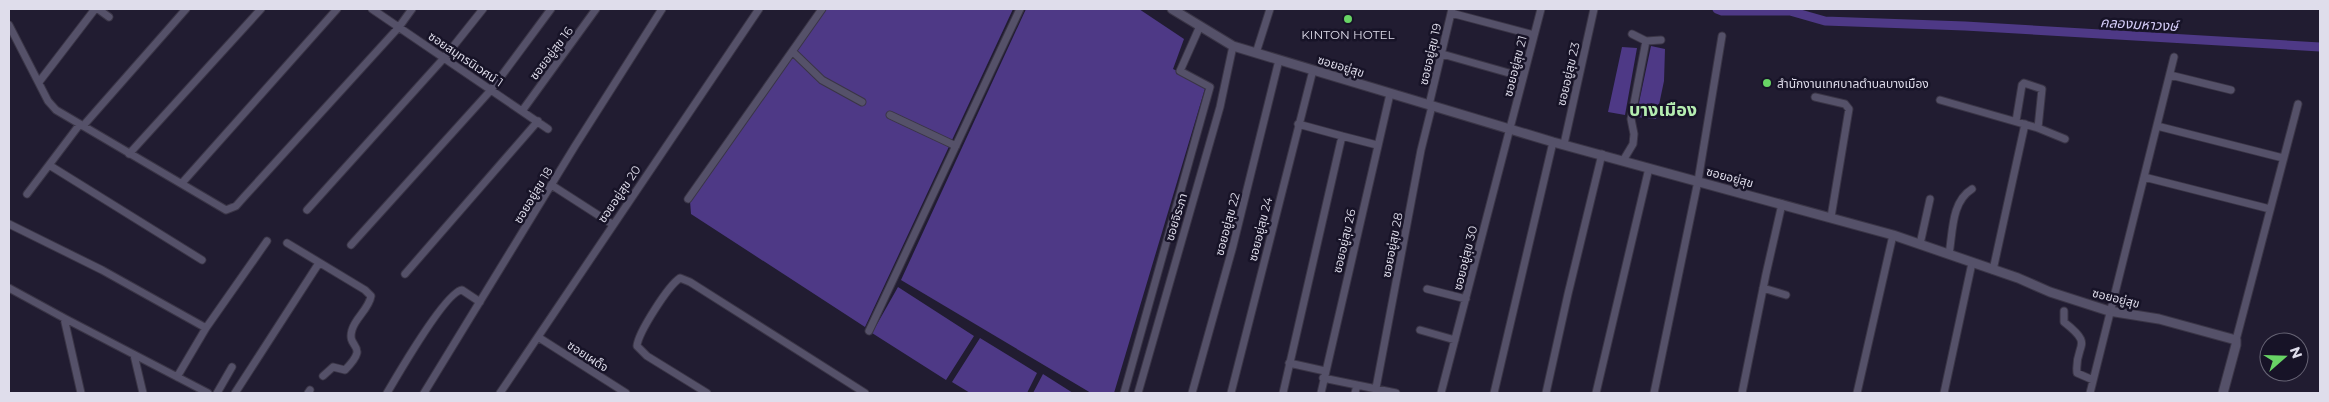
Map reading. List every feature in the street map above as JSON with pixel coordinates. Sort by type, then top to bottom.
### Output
[{"type":"street","points":[[39,82],[97,9],[109,17]]},
{"type":"street","points":[[27,194],[81,126],[186,9]]},
{"type":"street","points":[[130,154],[261,9]]},
{"type":"street","points":[[182,183],[337,9]]},
{"type":"street","name":"ซอยสมุทรนิเวศน์ 1","points":[[372,9],[548,129]]},
{"type":"street","points":[[9,26],[12,39],[39,82],[48,101],[56,110],[226,210],[236,206],[399,27],[412,9]]},
{"type":"street","points":[[306,210],[444,58],[483,9]]},
{"type":"street","points":[[351,245],[491,90],[551,9]]},
{"type":"street","name":"ซอยอยู่สุข 16","points":[[522,111],[596,9]]},
{"type":"street","name":"ซอยอยู่สุข 18","points":[[424,393],[553,186],[574,146],[662,9]]},
{"type":"street","name":"ซอยอยู่สุข 20","points":[[500,393],[612,224],[759,9]]},
{"type":"street","points":[[688,199],[822,9]]},
{"type":"street","points":[[869,331],[1020,9]]},
{"type":"street","name":"ซอยอยู่สุข","points":[[1172,9],[1233,46],[1390,94],[1512,128],[1553,142],[1624,159],[1649,168],[1893,235],[2018,278],[2050,292],[2109,310],[2159,319],[2236,340]]},
{"type":"street","points":[[1256,53],[1270,9]]},
{"type":"street","name":"ซอยอยู่สุข 21","points":[[1512,128],[1541,9]]},
{"type":"street","name":"ซอยอยู่สุข 23","points":[[1564,144],[1594,9]]},
{"type":"street","points":[[1452,11],[1534,35]]},
{"type":"street","name":"ซอยอยู่สุข 19","points":[[1431,106],[1452,11]]},
{"type":"street","points":[[1124,393],[1210,87],[1180,71],[1200,26]]},
{"type":"street","points":[[1632,34],[1646,41],[1660,40]]},
{"type":"street","points":[[1654,393],[1698,181],[1722,36]]},
{"type":"street","points":[[1624,159],[1634,144],[1631,119],[1646,41]]},
{"type":"street","name":"ซอยจิระภา","points":[[1138,393],[1220,107],[1233,46]]},
{"type":"street","points":[[793,52],[822,80],[862,102]]},
{"type":"street","points":[[1442,54],[1523,77]]},
{"type":"street","points":[[2090,393],[2109,310],[2174,57]]},
{"type":"street","name":"ซอยอยู่สุข 22","points":[[1192,393],[1233,246],[1279,60]]},
{"type":"street","name":"ซอยอยู่สุข 24","points":[[1231,393],[1313,70]]},
{"type":"street","points":[[2170,75],[2231,90]]},
{"type":"street","points":[[2016,121],[2022,85],[2024,83],[2042,89],[2038,128]]},
{"type":"street","name":"ซอยอยู่สุข 26","points":[[1321,393],[1390,94]]},
{"type":"street","points":[[1816,97],[1845,104],[1849,109],[1831,217]]},
{"type":"street","points":[[1940,100],[2016,121],[2065,139]]},
{"type":"street","points":[[2222,393],[2298,104]]},
{"type":"street","name":"ซอยอยู่สุข 28","points":[[1376,388],[1431,106]]},
{"type":"street","points":[[890,116],[956,146]]},
{"type":"street","points":[[405,274],[538,121]]},
{"type":"street","points":[[1298,124],[1377,145]]},
{"type":"street","points":[[1993,270],[2025,124]]},
{"type":"street","points":[[2157,126],[2283,158]]},
{"type":"street","name":"ซอยอยู่สุข 30","points":[[1441,393],[1499,164],[1512,128]]},
{"type":"street","points":[[1283,393],[1342,136]]},
{"type":"street","points":[[1494,393],[1553,142]]},
{"type":"street","points":[[1546,393],[1602,154]]},
{"type":"street","points":[[49,165],[202,260]]},
{"type":"street","points":[[1596,393],[1649,168]]},
{"type":"street","points":[[2144,176],[2270,209]]},
{"type":"street","points":[[553,186],[612,224]]},
{"type":"street","points":[[1949,254],[1958,205],[1963,195],[1972,189]]},
{"type":"street","points":[[1920,244],[1930,199]]},
{"type":"street","points":[[1742,393],[1782,204]]},
{"type":"street","points":[[9,224],[102,270],[206,328]]},
{"type":"street","points":[[1857,393],[1893,235]]},
{"type":"street","points":[[177,377],[206,328],[267,241]]},
{"type":"street","points":[[287,243],[365,290],[371,298],[352,329],[352,336],[359,350],[357,358],[345,370],[333,367],[322,376]]},
{"type":"street","points":[[235,393],[319,263]]},
{"type":"street","points":[[1944,393],[1972,263]]},
{"type":"street","points":[[707,393],[647,356],[637,346],[637,340],[669,289],[680,278],[690,282],[865,393]]},
{"type":"street","points":[[9,288],[208,393]]},
{"type":"street","points":[[1763,288],[1786,295]]},
{"type":"street","points":[[1427,289],[1466,299]]},
{"type":"street","points":[[387,393],[452,294],[462,290],[480,302]]},
{"type":"street","points":[[2064,311],[2064,322],[2078,333],[2082,342],[2077,372],[2093,380]]},
{"type":"street","points":[[64,318],[81,393]]},
{"type":"street","points":[[1420,330],[1455,340]]},
{"type":"street","name":"ซอยเผด็จ","points":[[538,337],[617,391],[626,393]]},
{"type":"street","points":[[134,355],[142,393]]},
{"type":"street","points":[[1289,363],[1357,385],[1396,393]]},
{"type":"street","points":[[217,393],[232,367]]},
{"type":"street","points":[[1355,393],[1357,385]]},
{"type":"shaded area","points":[[822,9],[1013,9],[865,327],[691,214],[690,201]]},
{"type":"shaded area","points":[[1026,9],[1139,9],[1184,39],[1173,69],[1206,85],[1114,393],[1091,393],[901,280]]},
{"type":"shaded area","points":[[1651,46],[1665,49],[1664,81],[1656,119],[1636,117]]},
{"type":"shaded area","points":[[1622,47],[1637,48],[1625,115],[1608,112]]},
{"type":"shaded area","points":[[898,287],[974,336],[946,380],[872,333]]},
{"type":"shaded area","points":[[980,338],[1037,373],[1027,393],[970,393],[952,382]]},
{"type":"shaded area","points":[[1043,374],[1073,393],[1033,393]]},
{"type":"waterway","name":"คลองมหาวงษ์","points":[[1717,9],[1722,11],[1790,11],[1825,21],[1965,26],[2320,47]]},
{"type":"place","name":"KINTON HOTEL","points":[[1348,19]]},
{"type":"place","name":"สำนักงานเทศบาลตำบลบางเมือง","points":[[1767,83]]},
{"type":"district","name":"บางเมือง","points":[[1663,110]]}]
